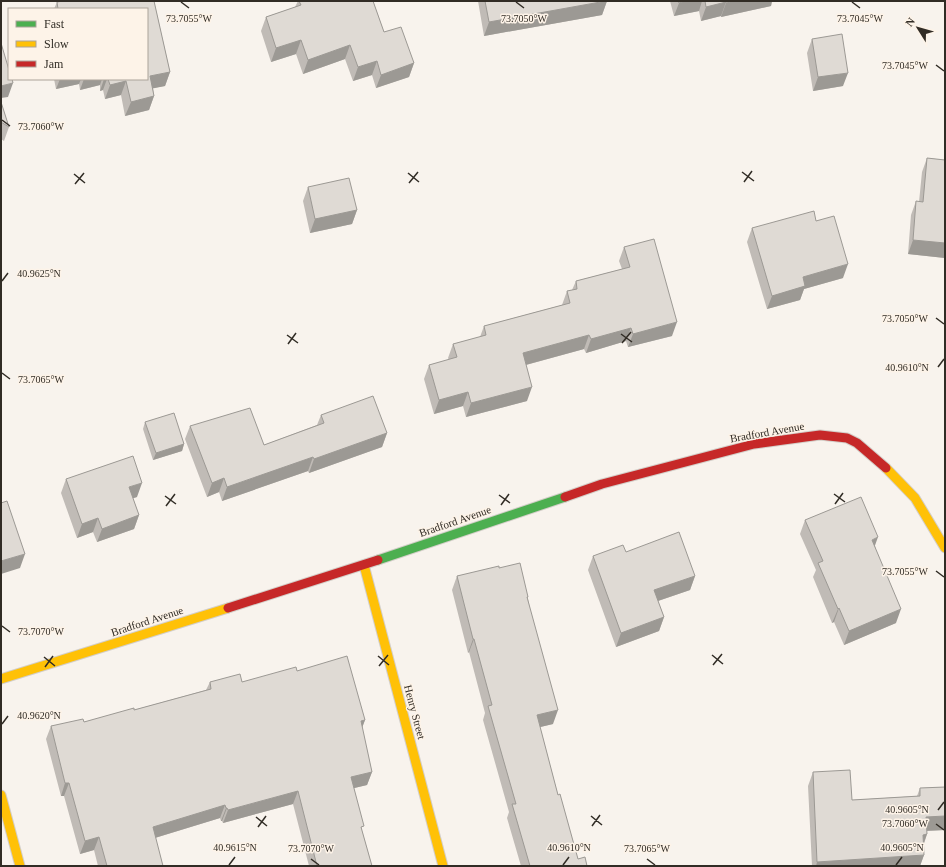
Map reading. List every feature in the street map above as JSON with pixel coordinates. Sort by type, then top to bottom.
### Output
[{"type":"street","name":"Bradford Avenue","points":[[1,679],[364,565],[602,484],[754,444],[820,435],[847,438],[857,443],[882,464],[915,498],[945,548]]},
{"type":"street","name":"Henry Street","points":[[364,565],[443,866]]},
{"type":"street","points":[[1,795],[20,866]]},
{"type":"building","points":[[154,1],[170,72],[150,76],[154,96],[131,102],[126,81],[110,85],[108,80],[148,80],[148,8],[58,8],[57,2]]},
{"type":"building","points":[[299,1],[373,1],[384,32],[401,27],[414,63],[381,75],[377,61],[358,67],[350,45],[308,60],[301,40],[276,48],[266,17],[301,5]]},
{"type":"building","points":[[485,1],[606,1],[489,22]]},
{"type":"building","points":[[705,1],[735,1],[706,7]]},
{"type":"building","points":[[842,34],[848,73],[818,77],[812,39]]},
{"type":"building","points":[[1,43],[8,67],[8,80],[12,80],[13,83],[1,86]]},
{"type":"building","points":[[1,102],[9,127],[1,122]]},
{"type":"building","points":[[927,158],[945,160],[945,243],[913,240],[916,201],[923,202]]},
{"type":"building","points":[[349,178],[357,210],[315,219],[308,187]]},
{"type":"building","points":[[814,211],[816,221],[834,216],[848,264],[803,277],[805,286],[772,296],[752,228]]},
{"type":"building","points":[[654,239],[677,322],[633,334],[631,328],[591,339],[589,335],[523,353],[532,387],[471,403],[468,392],[439,400],[429,365],[457,357],[453,344],[486,335],[484,326],[570,303],[567,291],[577,289],[576,281],[630,267],[624,247]]},
{"type":"building","points":[[373,396],[387,433],[314,459],[313,457],[227,487],[224,478],[212,483],[190,426],[250,408],[264,445],[324,423],[321,415]]},
{"type":"building","points":[[174,413],[184,444],[156,453],[145,422]]},
{"type":"building","points":[[133,456],[142,483],[129,487],[139,515],[102,529],[98,518],[82,524],[66,479]]},
{"type":"building","points":[[861,497],[878,537],[872,540],[901,609],[849,631],[818,563],[823,561],[805,520]]},
{"type":"building","points":[[7,501],[25,554],[1,561],[1,503]]},
{"type":"building","points":[[679,532],[695,576],[654,590],[664,617],[621,633],[593,556],[623,545],[626,552]]},
{"type":"building","points":[[520,563],[527,597],[558,710],[537,715],[558,795],[560,794],[578,859],[585,857],[587,866],[530,866],[512,804],[516,804],[488,706],[492,705],[457,576],[499,566],[499,568]]},
{"type":"building","points":[[347,656],[365,720],[361,721],[372,772],[351,777],[364,826],[361,827],[372,866],[317,866],[298,791],[228,810],[225,805],[153,827],[163,866],[107,866],[99,837],[85,841],[69,783],[65,783],[51,726],[83,719],[84,722],[211,689],[210,682],[240,674],[242,682],[296,667],[297,671]]},
{"type":"building","points":[[850,770],[852,800],[920,796],[920,788],[945,787],[945,816],[926,817],[927,834],[923,835],[924,855],[817,862],[813,772]]},
{"type":"traffic: fast","points":[[378,560],[565,497]]},
{"type":"traffic: slow","points":[[886,468],[915,498],[945,548]]},
{"type":"traffic: slow","points":[[364,565],[443,866]]},
{"type":"traffic: slow","points":[[1,679],[228,608]]},
{"type":"traffic: slow","points":[[1,795],[20,866]]},
{"type":"traffic: jam","points":[[565,497],[602,484],[754,444],[820,435],[847,438],[857,443],[886,468]]},
{"type":"traffic: jam","points":[[228,608],[378,560]]}]
